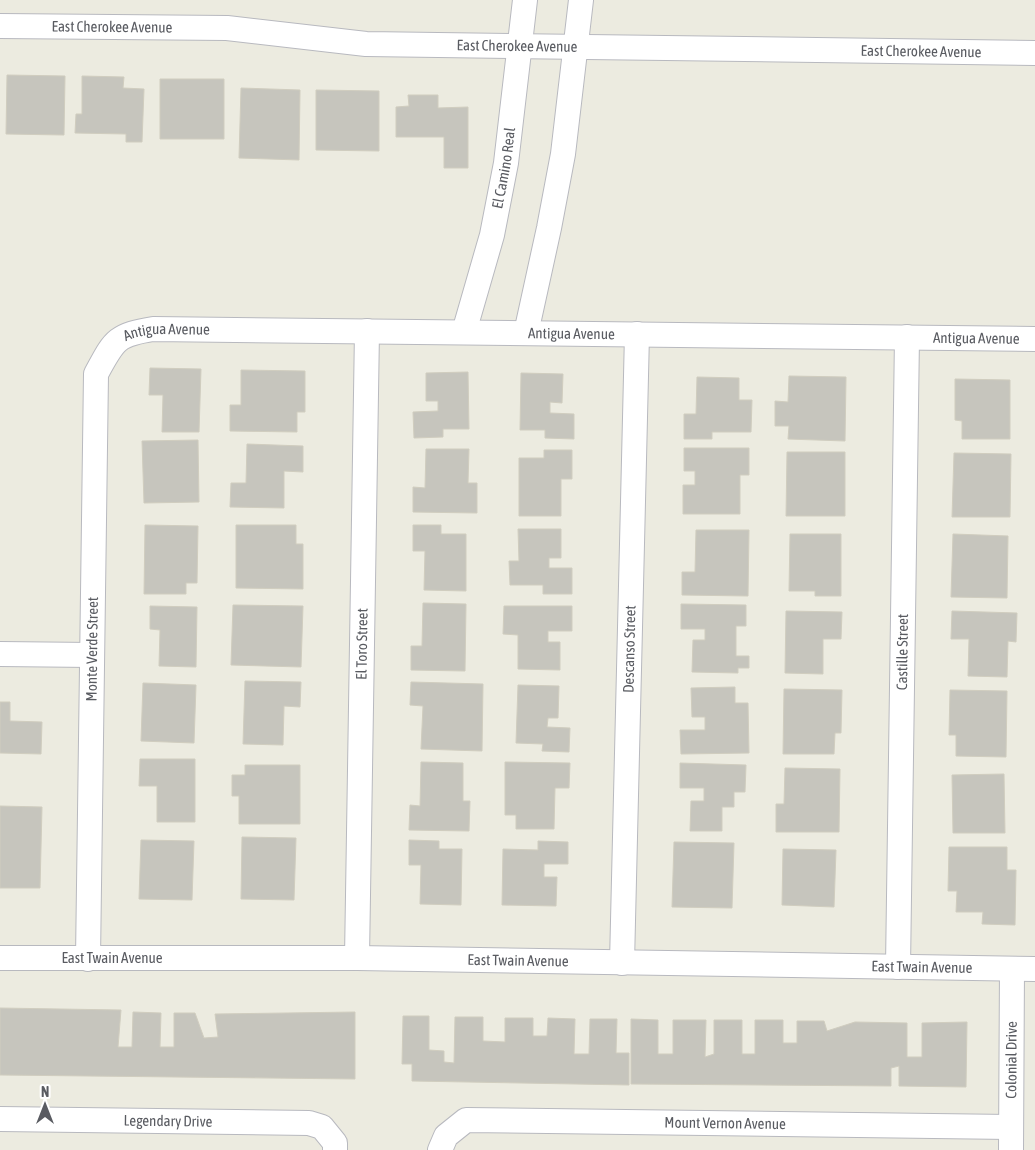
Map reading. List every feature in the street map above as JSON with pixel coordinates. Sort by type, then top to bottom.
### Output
[{"type":"street","name":"El Camino Real","points":[[464,332],[494,226],[506,163],[525,0]]},
{"type":"street","points":[[526,333],[563,154],[581,0]]},
{"type":"street","name":"East Cherokee Avenue","points":[[0,26],[227,28],[366,44],[1035,53]]},
{"type":"street","name":"Antigua Avenue","points":[[113,344],[130,333],[153,329],[1035,339]]},
{"type":"street","name":"El Toro Street","points":[[357,958],[367,331]]},
{"type":"street","name":"Descanso Street","points":[[622,963],[637,334]]},
{"type":"street","name":"Castille Street","points":[[898,967],[906,337]]},
{"type":"street","name":"Monte Verde Street","points":[[88,960],[96,374],[113,344]]},
{"type":"street","points":[[0,654],[92,655]]},
{"type":"street","name":"East Twain Avenue","points":[[0,958],[88,960],[357,958],[1023,969]]},
{"type":"street","name":"Colonial Drive","points":[[1011,1150],[1010,1127],[1023,969]]},
{"type":"street","name":"Legendary Drive","points":[[0,1119],[309,1123],[322,1127],[332,1144]]},
{"type":"street","name":"Mount Vernon Avenue","points":[[443,1143],[466,1120],[1010,1127]]},
{"type":"building","points":[[7,75],[65,76],[64,135],[6,134]]},
{"type":"building","points":[[82,76],[124,77],[123,88],[144,89],[142,142],[126,142],[126,134],[75,133],[76,114],[82,114]]},
{"type":"building","points":[[160,79],[224,79],[224,139],[160,139]]},
{"type":"building","points":[[241,88],[300,90],[299,160],[239,158]]},
{"type":"building","points":[[316,90],[379,91],[379,151],[316,150]]},
{"type":"building","points":[[408,95],[438,95],[438,108],[468,107],[468,168],[444,168],[444,137],[396,137],[396,107],[409,106]]},
{"type":"building","points":[[150,368],[201,369],[199,432],[162,432],[163,395],[149,395]]},
{"type":"building","points":[[241,370],[305,371],[305,412],[297,412],[297,432],[230,431],[230,405],[241,405]]},
{"type":"building","points":[[468,372],[469,429],[443,429],[443,437],[414,438],[413,412],[438,411],[438,401],[426,401],[426,373]]},
{"type":"building","points":[[521,373],[563,374],[562,403],[550,402],[550,413],[574,414],[574,439],[545,438],[545,430],[520,430]]},
{"type":"building","points":[[789,376],[846,377],[845,441],[788,439],[789,426],[775,426],[775,401],[788,402]]},
{"type":"building","points":[[697,377],[739,378],[739,400],[752,400],[751,432],[712,432],[712,439],[684,439],[684,414],[696,414]]},
{"type":"building","points":[[955,379],[1010,380],[1010,439],[962,439],[962,421],[955,420]]},
{"type":"building","points":[[198,440],[199,502],[144,503],[142,441]]},
{"type":"building","points":[[247,444],[303,446],[303,472],[284,471],[284,508],[230,507],[231,483],[246,483]]},
{"type":"building","points":[[684,448],[749,448],[749,475],[740,475],[740,514],[683,514],[683,485],[695,485],[695,471],[684,471]]},
{"type":"building","points":[[426,449],[469,449],[468,483],[477,483],[477,513],[413,512],[413,487],[425,488]]},
{"type":"building","points":[[544,450],[572,450],[572,479],[561,479],[561,516],[519,516],[519,458],[544,458]]},
{"type":"building","points":[[787,452],[845,452],[845,516],[786,516]]},
{"type":"building","points":[[954,453],[1011,454],[1010,517],[952,517]]},
{"type":"building","points":[[145,525],[198,526],[197,583],[186,583],[186,594],[144,594]]},
{"type":"building","points":[[236,525],[296,525],[296,544],[303,544],[303,589],[236,588]]},
{"type":"building","points":[[413,525],[441,525],[441,534],[466,534],[466,591],[424,590],[425,551],[413,551]]},
{"type":"building","points":[[518,529],[561,529],[561,558],[549,558],[549,568],[572,568],[572,594],[543,594],[543,585],[510,585],[509,561],[519,561]]},
{"type":"building","points":[[696,530],[749,530],[748,596],[682,595],[682,572],[695,572]]},
{"type":"building","points":[[790,534],[841,534],[841,596],[815,596],[815,591],[789,591]]},
{"type":"building","points":[[953,534],[1008,536],[1007,598],[951,597]]},
{"type":"building","points":[[423,603],[466,604],[465,671],[411,670],[411,646],[422,646]]},
{"type":"building","points":[[681,604],[746,605],[746,626],[736,626],[736,656],[749,656],[749,668],[738,668],[738,673],[692,672],[693,640],[705,640],[705,629],[681,629]]},
{"type":"building","points":[[233,605],[303,606],[301,667],[231,665]]},
{"type":"building","points":[[150,606],[197,607],[196,667],[159,666],[160,630],[150,629]]},
{"type":"building","points":[[504,606],[572,606],[572,631],[548,631],[548,642],[560,642],[560,670],[518,669],[518,635],[503,634]]},
{"type":"building","points":[[786,611],[842,612],[841,639],[823,639],[823,674],[785,673]]},
{"type":"building","points":[[952,611],[1017,613],[1016,642],[1008,641],[1007,677],[968,676],[969,639],[951,639]]},
{"type":"building","points":[[245,681],[301,682],[300,707],[284,706],[283,745],[243,744]]},
{"type":"building","points":[[411,682],[483,684],[482,751],[421,749],[423,706],[410,705]]},
{"type":"building","points":[[143,683],[196,685],[194,743],[141,741]]},
{"type":"building","points":[[518,685],[559,686],[558,718],[548,718],[547,727],[570,728],[569,752],[542,751],[543,744],[516,743]]},
{"type":"building","points":[[735,687],[735,703],[748,703],[749,753],[681,754],[680,730],[705,730],[705,717],[692,717],[691,688]]},
{"type":"building","points":[[784,689],[842,690],[841,733],[835,733],[834,754],[783,754]]},
{"type":"building","points":[[950,690],[1007,691],[1006,757],[956,756],[956,735],[949,735]]},
{"type":"building","points":[[0,702],[10,702],[10,721],[42,722],[41,754],[0,753]]},
{"type":"building","points":[[140,759],[195,759],[195,822],[157,822],[157,786],[139,786]]},
{"type":"building","points":[[421,762],[463,763],[463,801],[470,801],[469,831],[409,830],[410,805],[420,806]]},
{"type":"building","points":[[505,762],[570,763],[569,788],[555,788],[554,829],[516,829],[516,815],[505,815]]},
{"type":"building","points":[[680,763],[746,765],[745,792],[734,792],[734,807],[722,807],[722,831],[690,831],[691,801],[704,801],[704,788],[680,788]]},
{"type":"building","points":[[245,765],[300,765],[300,824],[239,824],[239,796],[232,796],[232,775],[245,775]]},
{"type":"building","points":[[785,768],[840,769],[839,832],[776,832],[776,804],[784,804]]},
{"type":"building","points":[[1004,774],[1005,833],[953,833],[952,775]]},
{"type":"building","points":[[0,806],[42,807],[40,888],[0,888]]},
{"type":"building","points":[[242,837],[296,838],[294,900],[241,899]]},
{"type":"building","points":[[141,840],[194,841],[192,900],[139,899]]},
{"type":"building","points":[[409,840],[439,841],[439,849],[462,849],[461,905],[420,904],[421,865],[409,865]]},
{"type":"building","points":[[538,841],[568,842],[568,864],[544,864],[544,877],[557,877],[556,906],[502,905],[503,849],[538,850]]},
{"type":"building","points":[[674,842],[734,843],[732,908],[672,907]]},
{"type":"building","points":[[949,847],[1007,847],[1007,870],[1016,870],[1015,925],[982,924],[983,912],[956,912],[957,891],[948,891]]},
{"type":"building","points":[[783,849],[836,850],[834,907],[782,905]]},
{"type":"building","points":[[0,1008],[121,1010],[118,1047],[132,1047],[133,1012],[161,1013],[160,1047],[174,1047],[174,1013],[195,1013],[204,1038],[218,1037],[215,1014],[355,1012],[355,1079],[0,1075]]},
{"type":"building","points":[[403,1016],[429,1016],[429,1050],[444,1051],[444,1062],[454,1063],[455,1017],[483,1017],[483,1041],[505,1042],[505,1018],[533,1018],[533,1036],[547,1036],[548,1018],[575,1019],[574,1054],[589,1054],[590,1019],[617,1019],[616,1053],[629,1053],[629,1085],[412,1081],[412,1064],[402,1064]]},
{"type":"building","points":[[631,1019],[658,1020],[658,1054],[673,1054],[673,1020],[706,1020],[705,1057],[714,1054],[714,1020],[742,1020],[742,1054],[755,1054],[755,1020],[783,1020],[783,1043],[797,1043],[797,1021],[824,1021],[827,1031],[855,1022],[907,1023],[907,1057],[922,1057],[922,1023],[967,1022],[966,1087],[899,1086],[899,1066],[891,1068],[891,1086],[631,1084]]}]
